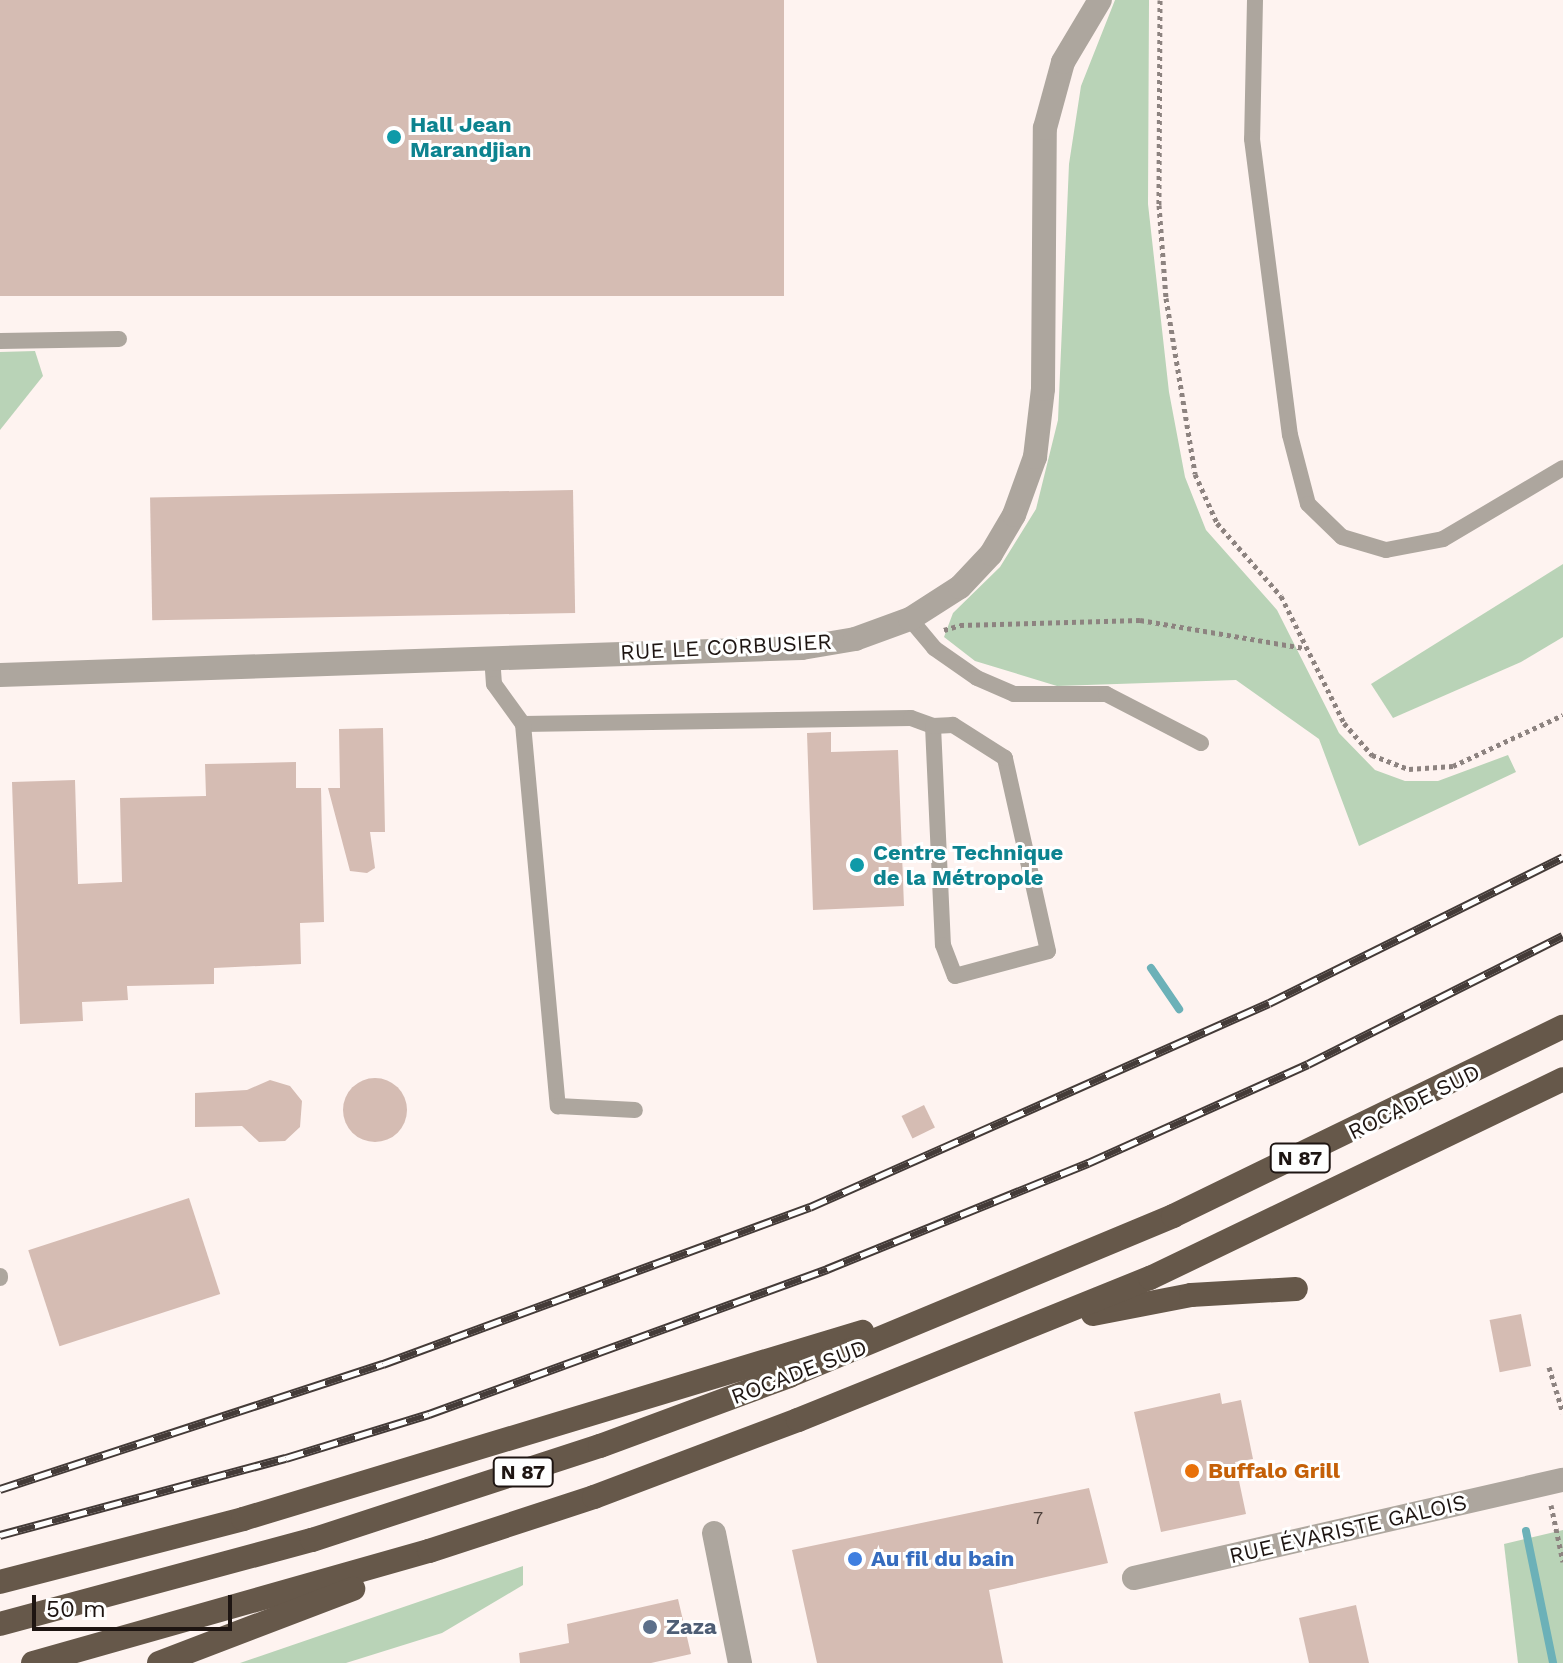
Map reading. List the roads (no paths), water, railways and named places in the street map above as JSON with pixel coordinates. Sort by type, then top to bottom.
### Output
[{"type":"highway","name":"ROCADE SUD","points":[[0,1624],[312,1540],[510,1477],[789,1376],[1032,1278],[1336,1141],[1563,1027]]},
{"type":"highway","name":"ROCADE SUD","points":[[33,1663],[278,1597],[594,1497],[1040,1325],[1330,1194],[1563,1079]]},
{"type":"highway","points":[[0,1582],[243,1519],[1032,1278]]},
{"type":"highway","points":[[1040,1325],[1191,1295],[1296,1289]]},
{"type":"highway","points":[[159,1663],[594,1497]]},
{"type":"street","name":"RUE LE CORBUSIER","points":[[0,675],[492,656],[802,648],[918,628],[991,554],[1014,515],[1035,457],[1043,389],[1045,128],[1063,62],[1100,0]]},
{"type":"street","name":"RUE ÉVARISTE GALOIS","points":[[1134,1578],[1555,1482]]},
{"type":"street","points":[[714,1533],[740,1663]]},
{"type":"lane","points":[[1255,0],[1252,139],[1290,435],[1308,504],[1342,537],[1386,550],[1443,539],[1563,468]]},
{"type":"lane","points":[[0,341],[119,339]]},
{"type":"lane","points":[[918,628],[977,678],[1014,694],[1106,694],[1201,743]]},
{"type":"lane","points":[[492,656],[494,684],[523,724],[558,1106],[635,1110]]},
{"type":"lane","points":[[523,724],[911,718],[933,726],[953,725],[1005,758],[1048,951],[955,976],[943,945],[933,726]]},
{"type":"waterway","points":[[1151,968],[1179,1009]]},
{"type":"waterway","points":[[1526,1531],[1553,1663]]},
{"type":"railway","points":[[0,1489],[383,1364],[810,1207],[1269,1003],[1563,857]]},
{"type":"railway","points":[[0,1535],[286,1458],[429,1414],[827,1269],[1088,1163],[1308,1064],[1563,936]]},
{"type":"place","name":"Hall Jean Marandjian","points":[[394,137]]},
{"type":"place","name":"Centre Technique de la Métropole","points":[[857,865]]},
{"type":"place","name":"Buffalo Grill","points":[[1192,1471]]},
{"type":"place","name":"Au fil du bain","points":[[855,1559]]},
{"type":"place","name":"Zaza","points":[[650,1627]]}]
